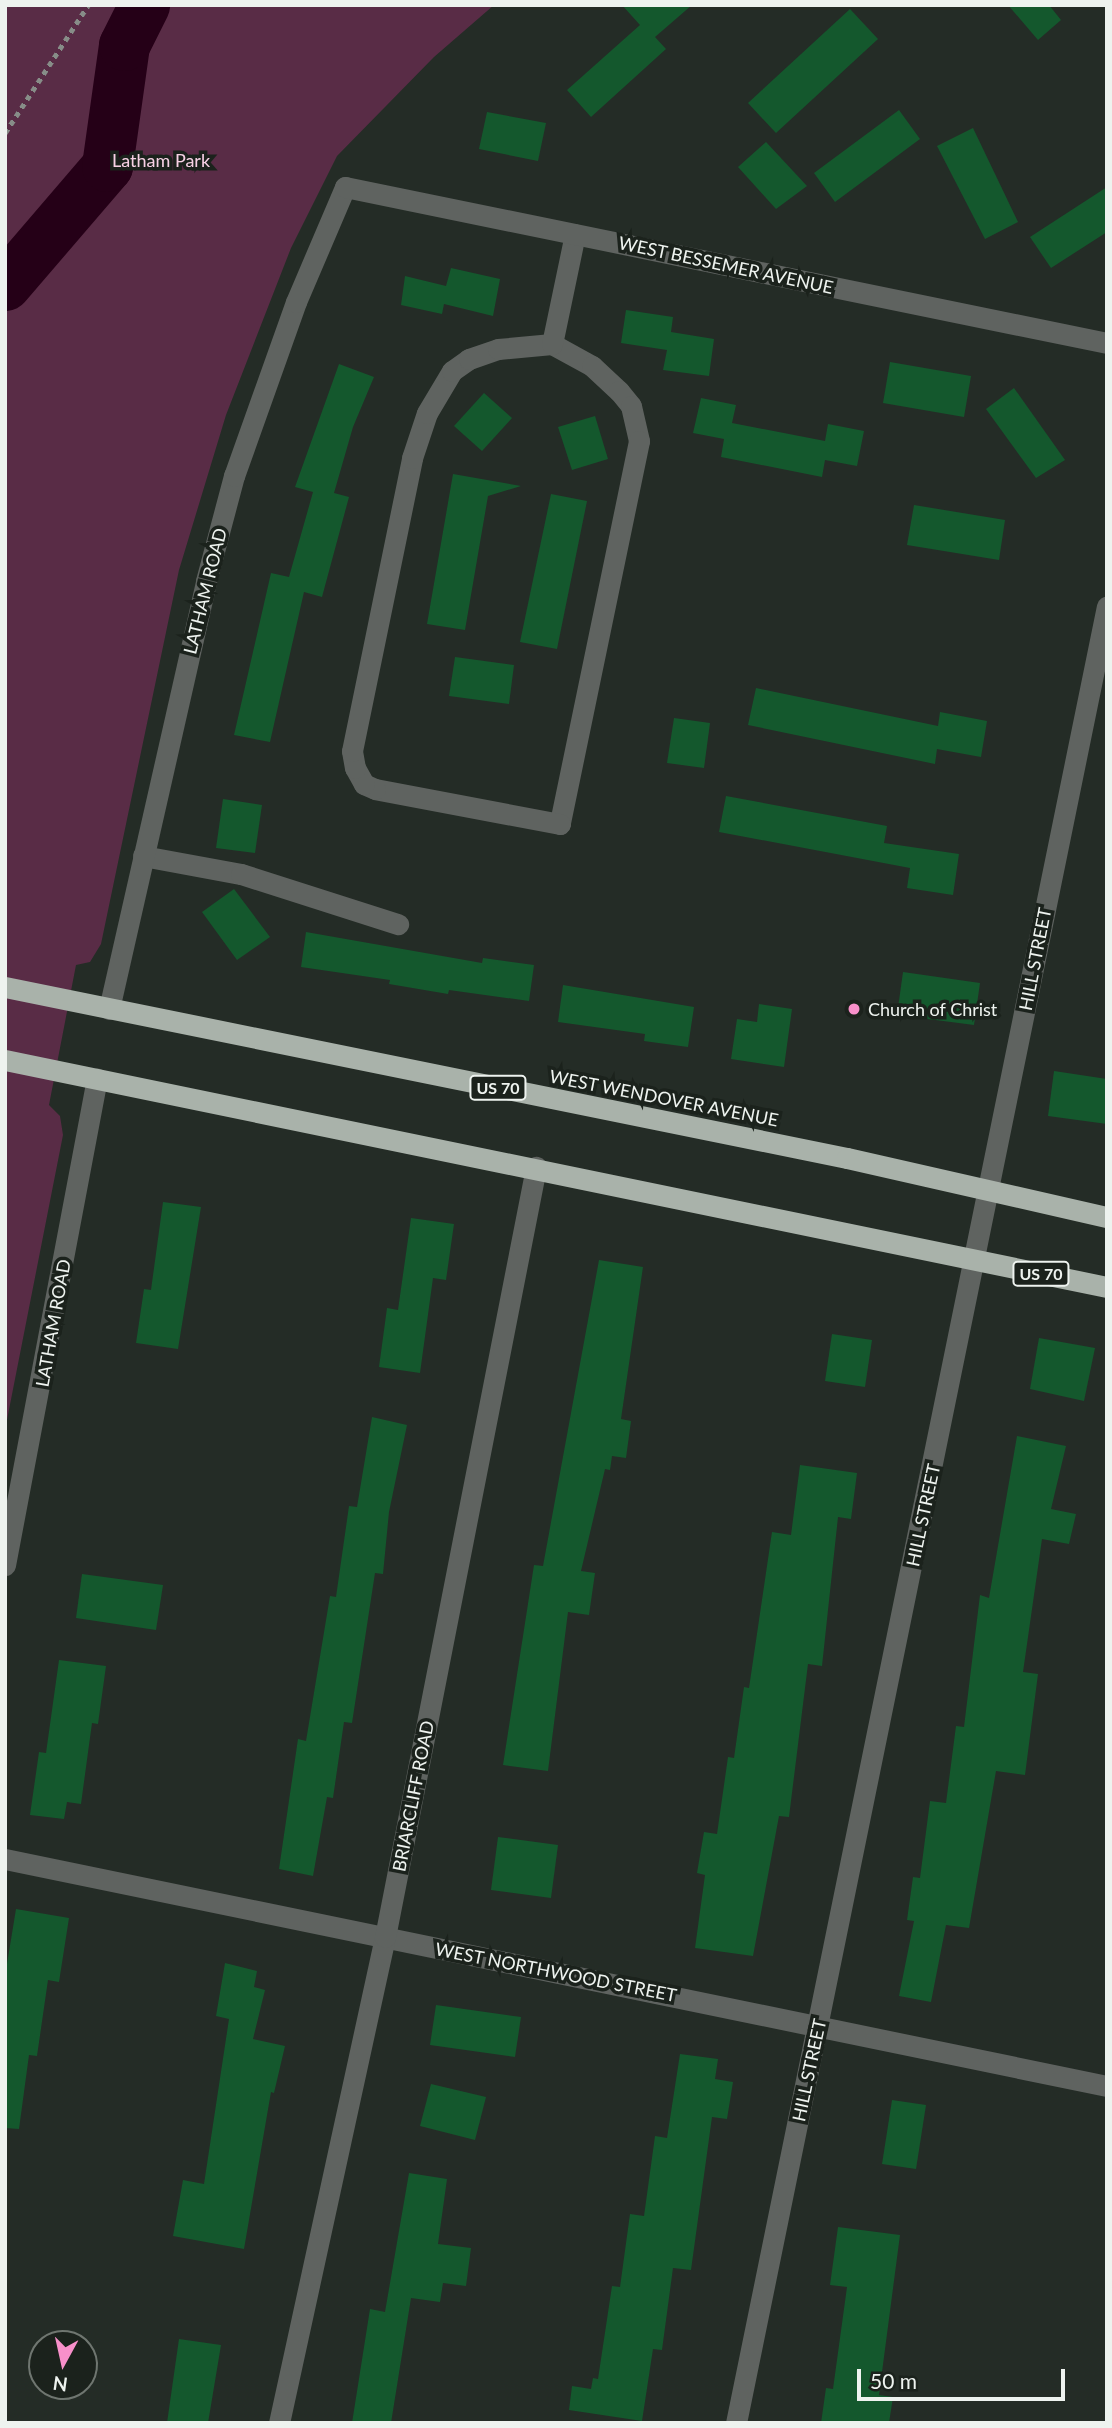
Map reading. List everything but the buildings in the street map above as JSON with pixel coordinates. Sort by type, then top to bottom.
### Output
[{"type":"highway","name":"WEST WENDOVER AVENUE","points":[[5,988],[846,1158],[989,1193],[1107,1217]]},
{"type":"highway","name":"US 70","points":[[5,1060],[537,1167],[1107,1287]]},
{"type":"street","name":"WEST BESSEMER AVENUE","points":[[345,187],[1107,343]]},
{"type":"street","name":"LATHAM ROAD","points":[[109,1009],[234,476],[296,302],[345,187]]},
{"type":"street","points":[[552,344],[575,234]]},
{"type":"street","points":[[552,344],[571,352],[608,380],[631,406],[639,426],[603,628],[560,824],[375,789],[364,784],[355,768],[352,751],[412,458],[427,413],[452,371],[470,359],[498,349],[552,344]]},
{"type":"street","name":"HILL STREET","points":[[736,2423],[1107,606]]},
{"type":"street","points":[[143,856],[241,874],[398,924]]},
{"type":"street","name":"LATHAM ROAD","points":[[5,1565],[97,1079]]},
{"type":"street","name":"BRIARCLIFF ROAD","points":[[279,2423],[385,1937],[537,1167]]},
{"type":"street","name":"WEST NORTHWOOD STREET","points":[[5,1859],[1107,2086]]},
{"type":"path","points":[[5,133],[88,5]]},
{"type":"green space","name":"Latham Park","points":[[5,5],[494,5],[434,57],[337,156],[291,248],[226,415],[179,570],[101,944],[90,962],[76,965],[49,1105],[60,1116],[63,1135],[5,1430]]},
{"type":"waterway","points":[[5,285],[107,166],[124,45],[144,5]]},
{"type":"place","name":"Church of Christ","points":[[854,1009]]}]
